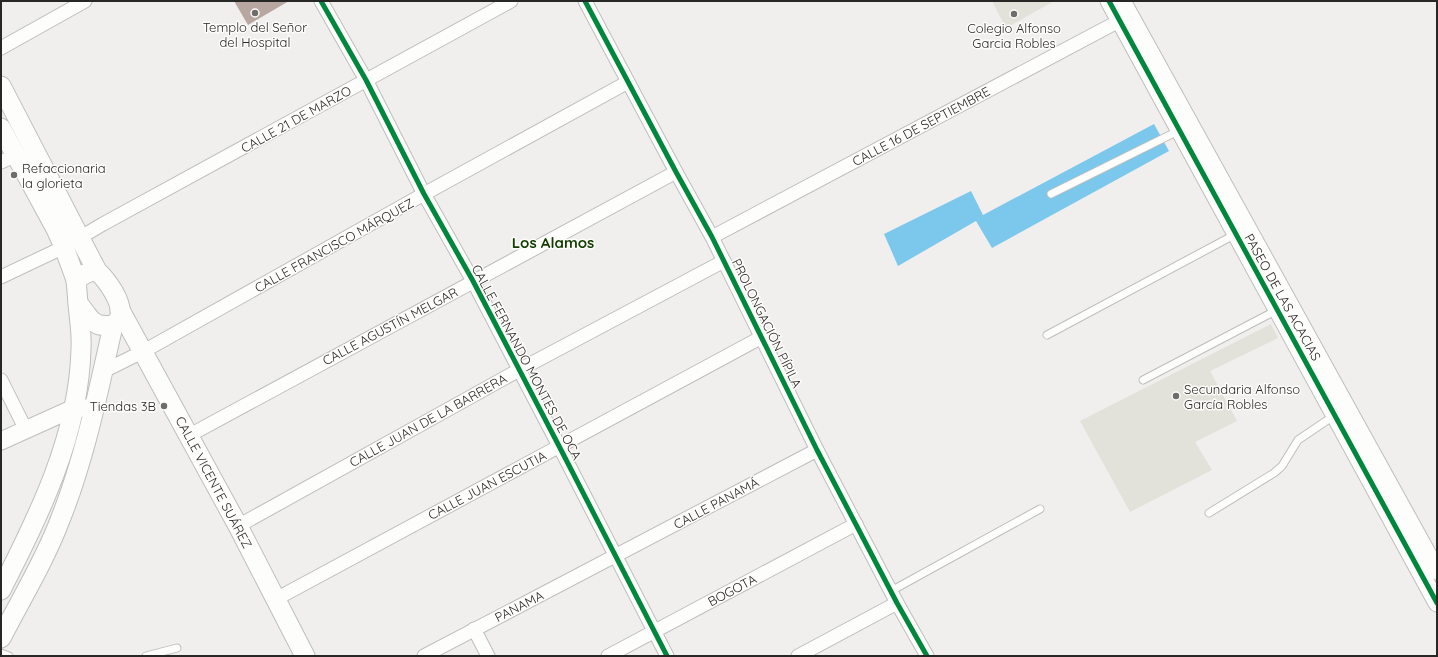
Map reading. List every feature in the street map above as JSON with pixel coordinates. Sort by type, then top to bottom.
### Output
[{"type":"main road","points":[[1,86],[97,271],[104,278],[116,297],[117,318],[102,372],[80,465],[60,522],[1,638]]},
{"type":"main road","points":[[1,128],[8,159],[56,229],[76,280],[81,349],[74,408],[54,476],[34,523],[1,590]]},
{"type":"main road","points":[[76,280],[91,271],[97,271]]},
{"type":"main road","points":[[78,303],[92,321],[103,326],[117,318]]},
{"type":"main road","name":"CALLE VICENTE SUÁREZ","points":[[117,318],[144,351],[306,656]]},
{"type":"street","points":[[1,48],[85,1]]},
{"type":"street","name":"CALLE FERNANDO MONTES DE OCA","points":[[321,1],[366,80],[424,194],[473,281],[667,656]]},
{"type":"street","name":"CALLE 21 DE MARZO","points":[[1,277],[81,238],[511,1]]},
{"type":"street","name":"PROLONGACIÓN PÍPILA","points":[[585,1],[712,237],[817,450],[894,597],[927,656]]},
{"type":"street","name":"PASEO DE LAS ACACIAS","points":[[1108,1],[1124,12],[1437,571]]},
{"type":"street","name":"PASEO DE LAS ACACIAS","points":[[1124,12],[1180,130],[1437,603]]},
{"type":"street","name":"CALLE 16 DE SEPTIEMBRE","points":[[712,237],[1124,12]]},
{"type":"street","name":"CALLE FRANCISCO MÁRQUEZ","points":[[102,372],[144,351],[424,194],[628,82]]},
{"type":"street","name":"CALLE AGUSTÍN MELGAR","points":[[188,436],[676,172]]},
{"type":"street","name":"CALLE JUAN DE LA BARRERA","points":[[238,526],[519,370],[724,260]]},
{"type":"street","name":"CALLE JUAN ESCUTIA","points":[[276,599],[762,337]]},
{"type":"street","points":[[1,380],[26,430]]},
{"type":"street","points":[[1,441],[74,408],[94,408]]},
{"type":"street","name":"CALLE PANAMÁ","points":[[615,556],[817,450]]},
{"type":"street","name":"BOGOTA","points":[[608,656],[856,524]]},
{"type":"street","name":"PANAMA","points":[[424,656],[615,556]]},
{"type":"street","points":[[798,656],[894,597]]},
{"type":"street","points":[[474,629],[488,656]]},
{"type":"lane","points":[[1051,194],[1180,130]]},
{"type":"lane","points":[[1047,335],[1236,234]]},
{"type":"lane","points":[[1142,380],[1278,310]]},
{"type":"lane","points":[[1209,513],[1274,473],[1282,466],[1298,440],[1335,415]]},
{"type":"lane","points":[[894,597],[1040,509]]},
{"type":"lane","points":[[146,656],[177,648]]},
{"type":"lane","points":[[1,653],[9,656]]},
{"type":"shaded area","name":"Colegio Alfonso Garcia Robles","points":[[992,1],[1054,1],[1006,28]]},
{"type":"shaded area","name":"Secundaria Alfonso García Robles","points":[[1271,324],[1278,338],[1210,371],[1237,421],[1195,442],[1212,470],[1130,512],[1080,421]]},
{"type":"water","points":[[1154,124],[1169,151],[992,248],[976,221],[898,266],[884,234],[971,191],[983,215]]},
{"type":"building","name":"Templo del Señor del Hospital","points":[[234,1],[289,1],[248,25]]},
{"type":"cycle path","points":[[321,1],[366,80],[424,194],[473,281],[667,656]]},
{"type":"cycle path","points":[[585,1],[712,237],[817,450],[897,603],[927,656]]},
{"type":"cycle path","points":[[1109,1],[1437,603]]},
{"type":"place","name":"Templo del Señor del Hospital","points":[[255,13]]},
{"type":"place","name":"Colegio Alfonso Garcia Robles","points":[[1014,14]]},
{"type":"place","name":"Refaccionaria la glorieta","points":[[14,175]]},
{"type":"place","name":"Secundaria Alfonso García Robles","points":[[1176,396]]},
{"type":"place","name":"Tiendas 3B","points":[[164,406]]},
{"type":"district","name":"Los Alamos","points":[[553,243]]}]
